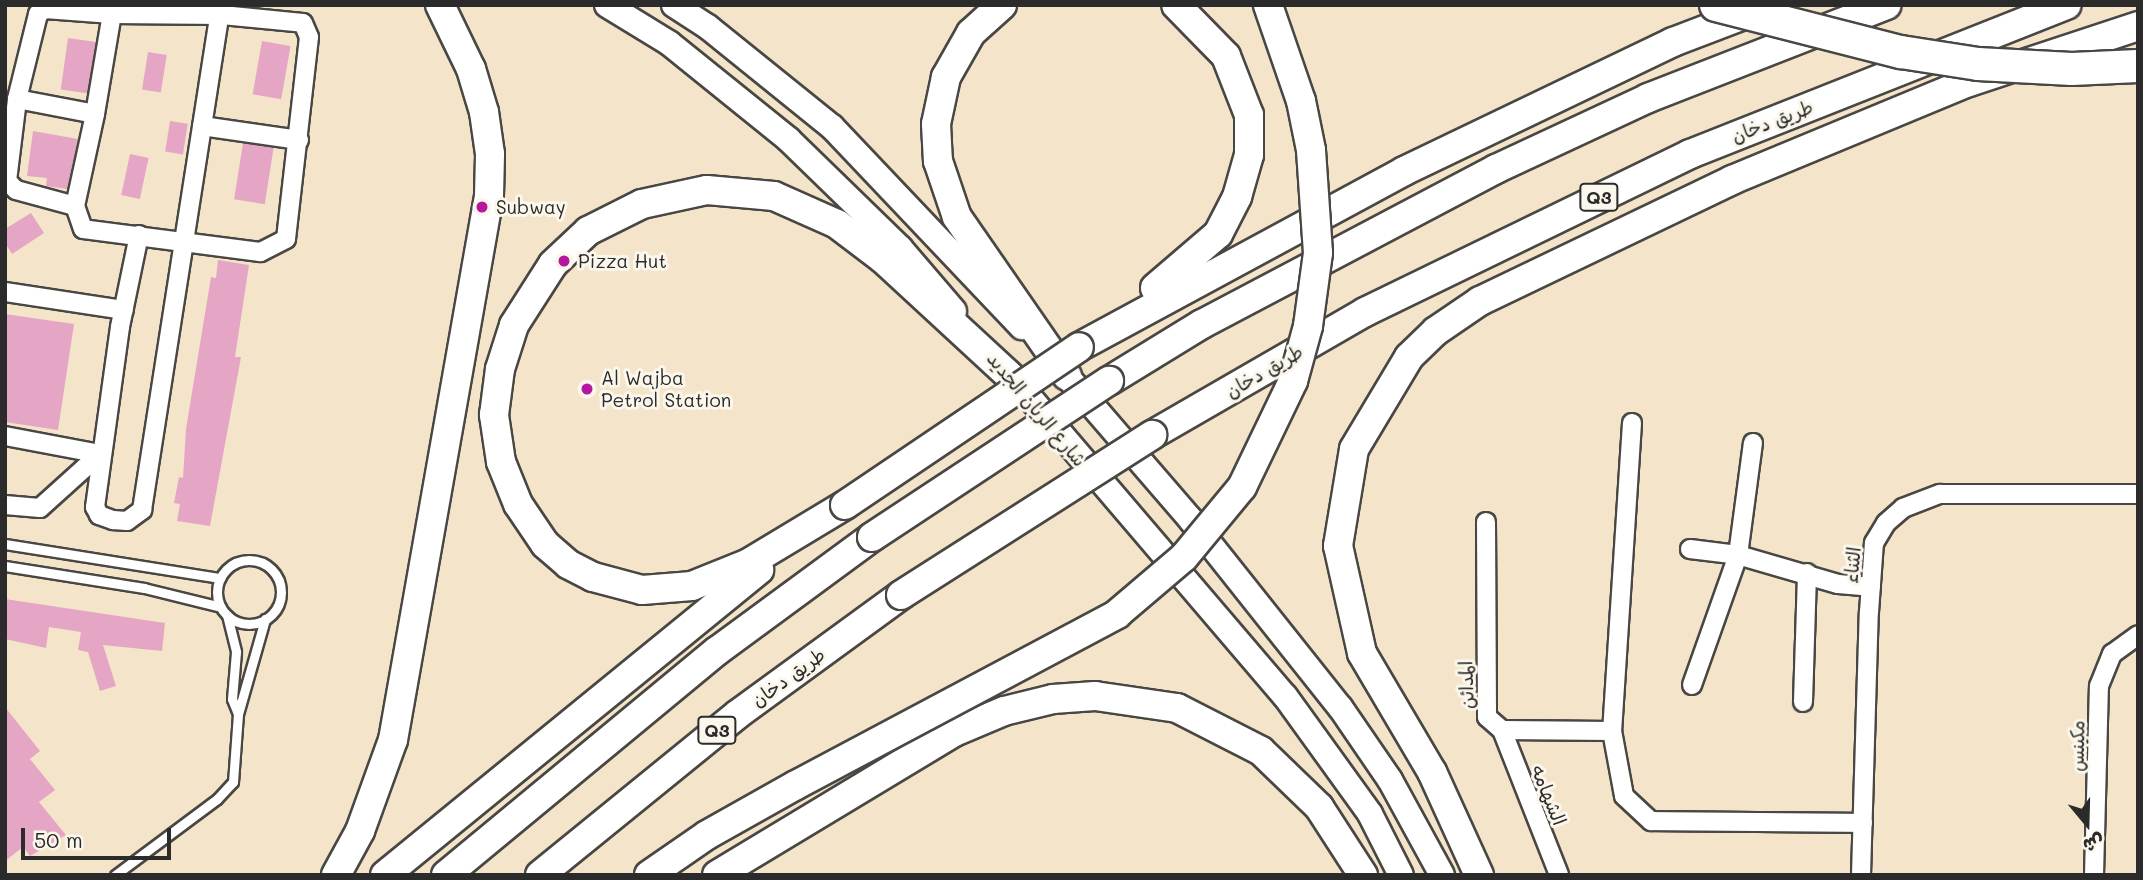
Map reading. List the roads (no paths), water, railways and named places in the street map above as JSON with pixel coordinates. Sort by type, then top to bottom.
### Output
[{"type":"highway","points":[[1716,5],[1887,49],[1978,64],[2072,69],[2138,66]]},
{"type":"main road","points":[[336,875],[360,831],[393,740],[438,504],[489,196],[490,154],[484,112],[471,69],[440,5]]},
{"type":"main road","name":"شارع الريان الجديد","points":[[607,5],[669,43],[789,139],[900,248],[1012,377],[1145,539],[1285,696],[1370,814],[1401,875]]},
{"type":"main road","points":[[674,5],[708,27],[832,127],[1068,376],[1191,520],[1340,707],[1390,780],[1442,875]]},
{"type":"main road","points":[[1002,5],[971,33],[946,77],[936,124],[938,161],[957,217],[1068,376]]},
{"type":"main road","points":[[1012,377],[883,259],[837,224],[774,196],[732,191],[677,193],[642,204],[588,231],[553,264],[514,325],[496,395],[495,439],[501,463],[518,504],[545,544],[593,577],[642,590],[666,590],[718,577],[813,526],[1084,344],[1204,248],[1228,218],[1244,179],[1250,136],[1242,92],[1219,47],[1176,5]]},
{"type":"main road","points":[[649,875],[708,835],[796,785],[1117,614],[1184,557],[1242,487],[1293,381],[1308,326],[1318,253],[1317,194],[1306,125],[1268,5]]},
{"type":"main road","points":[[1084,344],[1404,171],[1673,42],[1770,5]]},
{"type":"main road","points":[[446,875],[717,651],[872,537],[1109,381],[1202,324],[1496,169],[1648,98],[1887,5]]},
{"type":"main road","name":"طريق دخان","points":[[540,875],[738,714],[901,595],[1152,435],[1365,312],[1690,154],[2067,5]]},
{"type":"main road","points":[[1479,875],[1432,772],[1362,653],[1338,546],[1354,449],[1409,357],[1436,331],[1480,301],[1732,180],[1969,82],[2138,26]]},
{"type":"main road","points":[[385,875],[813,526]]},
{"type":"main road","points":[[717,875],[954,732],[1004,711],[1053,699],[1095,696],[1177,708],[1261,751],[1319,807],[1363,875]]},
{"type":"street","points":[[75,206],[16,190],[7,181],[17,99],[38,14],[52,8],[222,10],[303,23],[307,28],[299,140],[286,239],[260,252],[83,229],[75,206],[112,9]]},
{"type":"street","points":[[139,235],[100,454],[95,507],[99,515],[127,521],[137,517],[142,510],[222,10]]},
{"type":"street","points":[[17,99],[94,114]]},
{"type":"street","points":[[202,126],[299,140]]},
{"type":"street","points":[[5,292],[124,310]]},
{"type":"street","points":[[1632,423],[1612,731],[1624,796],[1651,821],[1863,823]]},
{"type":"street","points":[[5,436],[100,454]]},
{"type":"street","points":[[1692,685],[1738,555],[1753,443]]},
{"type":"street","points":[[5,505],[40,508],[100,454]]},
{"type":"street","name":"الثناء","points":[[1861,875],[1874,542],[1886,523],[1903,508],[1940,494],[2138,494]]},
{"type":"street","name":"المدائن","points":[[1486,522],[1488,717],[1502,730]]},
{"type":"street","points":[[1690,549],[1738,555],[1838,584],[1871,587]]},
{"type":"street","points":[[1803,702],[1807,573]]},
{"type":"street","name":"مكينس","points":[[2094,875],[2099,687],[2112,654],[2138,635]]},
{"type":"street","points":[[1502,730],[1612,731]]},
{"type":"street","name":"الشهامه","points":[[1502,730],[1559,875]]},
{"type":"lane","points":[[5,544],[220,578],[243,560],[271,568],[281,596],[265,620],[238,714],[233,782],[217,799],[115,875]]},
{"type":"lane","points":[[5,566],[144,588],[224,611],[246,623],[265,620]]},
{"type":"lane","points":[[220,578],[224,611],[236,652],[232,699],[238,714]]},
{"type":"place","name":"Subway","points":[[482,207]]},
{"type":"place","name":"Pizza Hut","points":[[564,261]]},
{"type":"place","name":"Al Wajba Petrol Station","points":[[587,389]]}]
